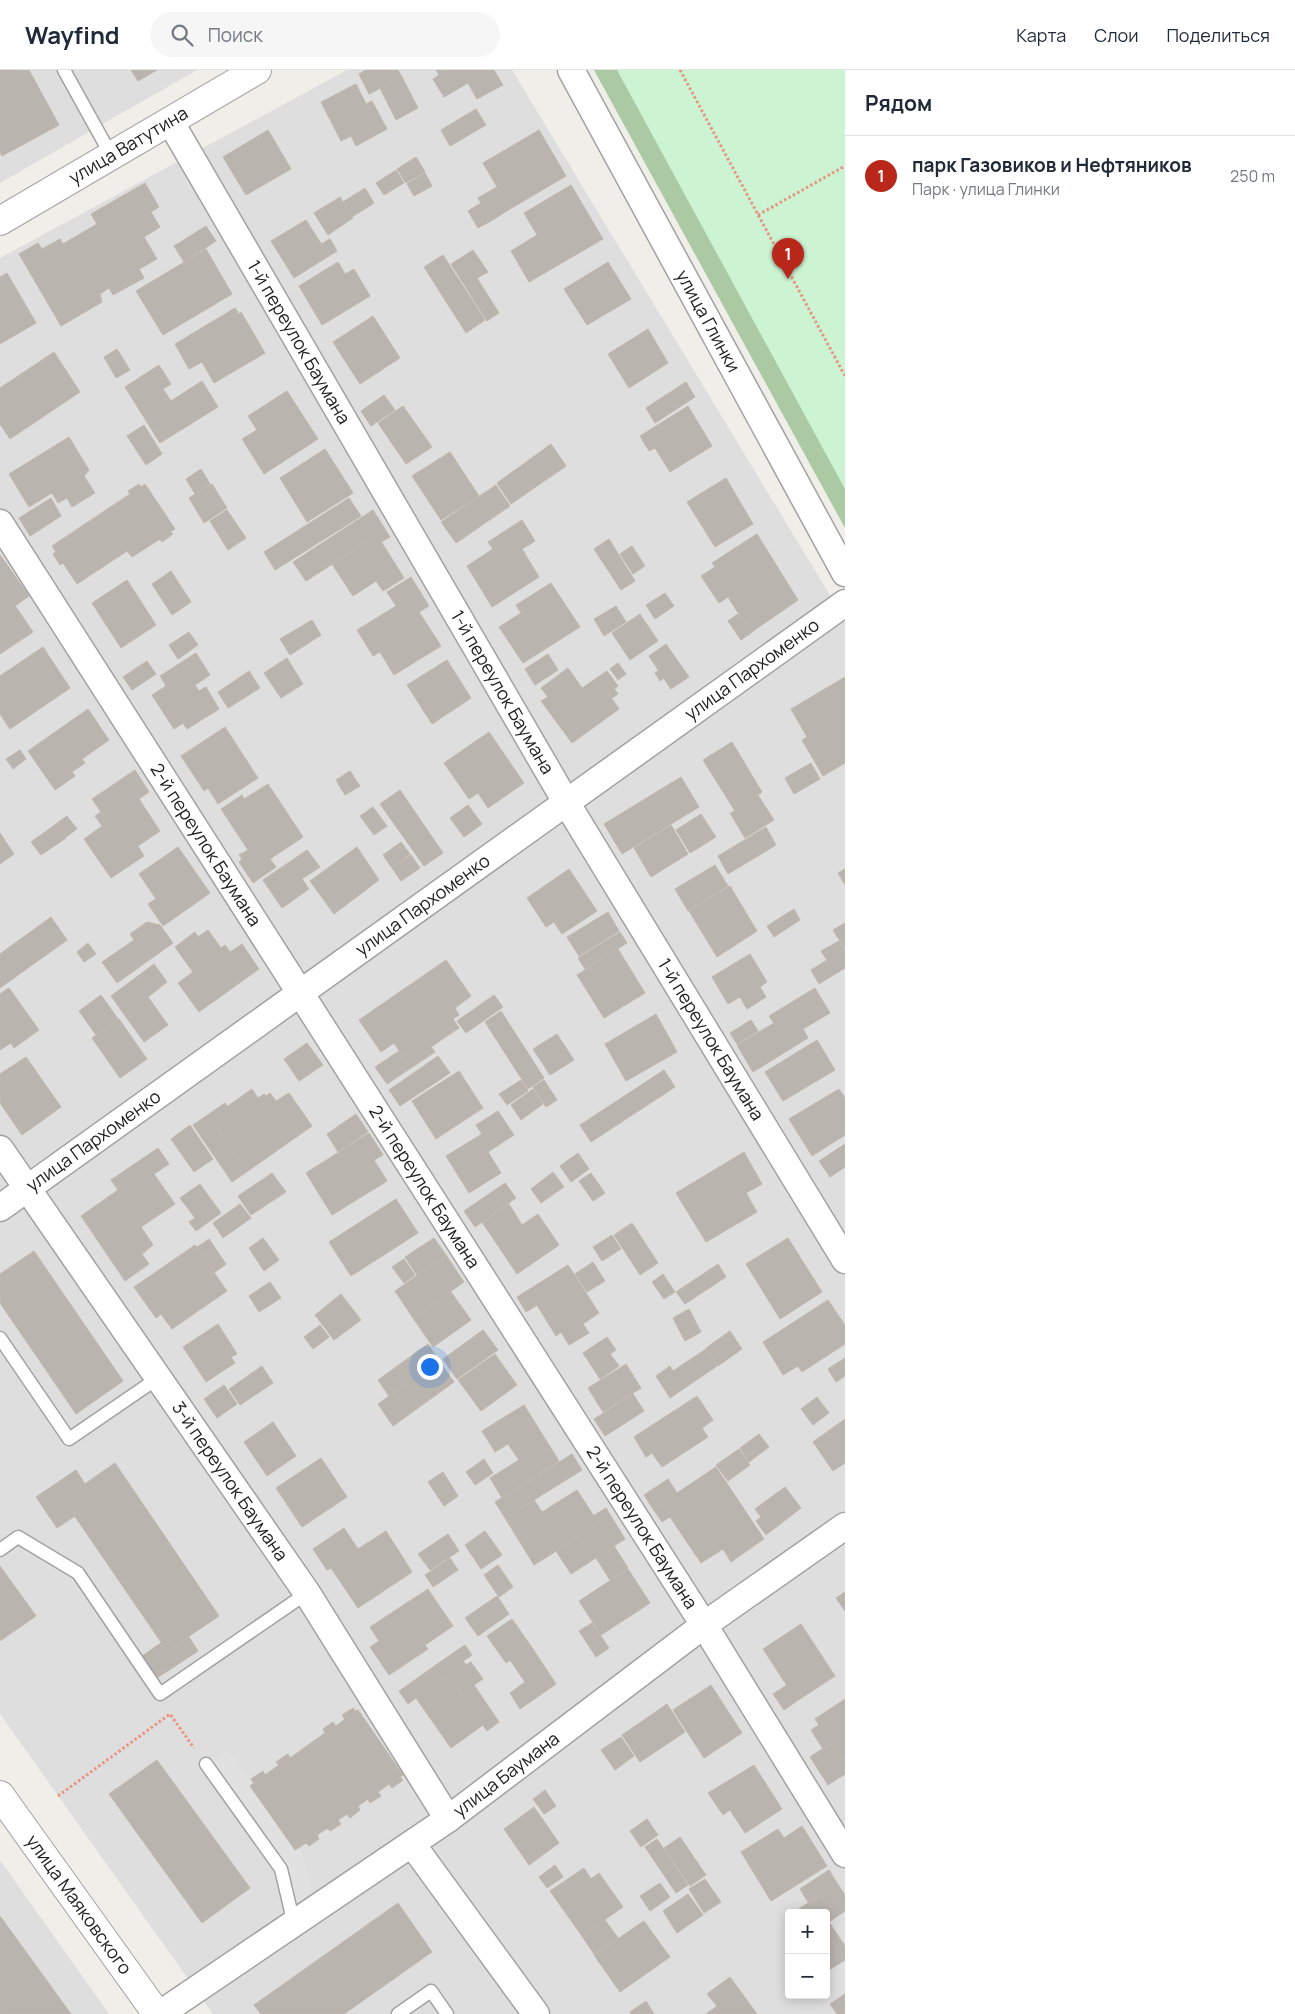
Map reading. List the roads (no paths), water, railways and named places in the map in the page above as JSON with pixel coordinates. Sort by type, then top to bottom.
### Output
[{"type":"street","name":"улица Ватутина","points":[[0,221],[257,70]]},
{"type":"street","name":"улица Глинки","points":[[572,70],[845,573]]},
{"type":"street","name":"1-й переулок Баумана","points":[[170,120],[566,802],[845,1260]]},
{"type":"street","name":"2-й переулок Баумана","points":[[0,523],[704,1625],[845,1854]]},
{"type":"street","name":"улица Пархоменко","points":[[0,1208],[845,602]]},
{"type":"street","name":"3-й переулок Баумана","points":[[0,1149],[307,1593],[448,1819]]},
{"type":"street","name":"улица Баумана","points":[[159,2014],[448,1819],[704,1625],[845,1526]]},
{"type":"street","name":"улица Маяковского","points":[[0,1795],[159,2014]]},
{"type":"street","points":[[412,1844],[536,2014]]},
{"type":"lane","points":[[64,70],[111,155]]},
{"type":"lane","points":[[0,1338],[69,1439],[158,1378]]},
{"type":"lane","points":[[0,1550],[18,1537],[78,1573],[160,1694],[307,1593]]},
{"type":"lane","points":[[206,1764],[280,1869],[294,1924]]},
{"type":"lane","points":[[398,2014],[430,1991],[448,2014]]},
{"type":"place","name":"парк Газовиков и Нефтяников","points":[[788,279]]}]
